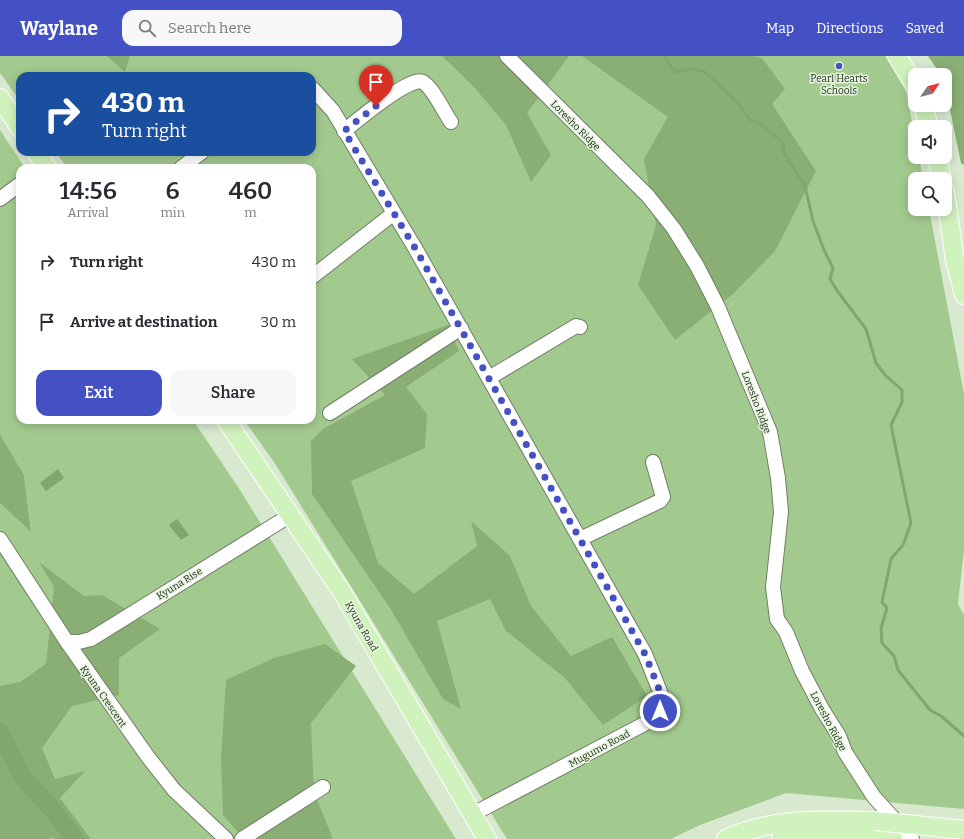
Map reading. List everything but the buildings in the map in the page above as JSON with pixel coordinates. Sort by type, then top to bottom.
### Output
[{"type":"main road","points":[[897,56],[908,74]]},
{"type":"main road","points":[[0,98],[16,122]]},
{"type":"main road","points":[[950,216],[960,263],[964,295]]},
{"type":"main road","name":"Kyuna Road","points":[[229,424],[289,516],[342,592],[487,839]]},
{"type":"main road","points":[[726,839],[763,827],[806,819],[874,821],[914,832],[964,830]]},
{"type":"main road","points":[[781,839],[812,834],[893,839]]},
{"type":"street","name":"Loresho Ridge","points":[[507,56],[648,196],[683,244],[718,306],[770,432],[777,471],[780,512],[773,587],[777,619],[786,632],[802,671],[822,709],[839,736],[845,752],[874,796],[914,832]]},
{"type":"street","points":[[344,131],[386,98],[418,80],[423,82],[430,89],[451,122]]},
{"type":"street","name":"Mugumo Road","points":[[316,92],[333,111],[461,328],[645,654],[661,694],[660,711],[648,722],[473,814]]},
{"type":"street","points":[[186,164],[197,156]]},
{"type":"street","points":[[0,199],[16,187]]},
{"type":"street","points":[[316,274],[394,213]]},
{"type":"street","points":[[489,378],[576,326],[580,327]]},
{"type":"street","points":[[330,413],[461,328]]},
{"type":"street","points":[[580,539],[660,501],[663,497],[653,462]]},
{"type":"street","name":"Kyuna Rise","points":[[67,642],[80,642],[91,639],[289,516]]},
{"type":"street","name":"Kyuna Crescent","points":[[0,538],[67,642],[156,769],[174,790],[226,839]]},
{"type":"street","points":[[242,839],[323,787]]},
{"type":"shaded area","points":[[0,56],[885,56],[905,86],[908,101],[908,112],[910,112],[912,120],[908,120],[908,164],[920,164],[922,172],[908,172],[908,216],[930,216],[964,394],[964,549],[958,604],[964,615],[964,809],[786,793],[700,825],[671,839],[507,839],[274,462],[247,424],[316,424],[316,164],[64,164],[59,156],[316,156],[316,72],[16,72],[16,95],[0,73]]},
{"type":"shaded area","points":[[107,56],[130,56],[125,72]]},
{"type":"shaded area","points":[[442,56],[569,56],[527,113],[551,155],[531,182],[506,125],[474,87]]},
{"type":"shaded area","points":[[582,56],[752,56],[762,58],[785,89],[772,104],[816,171],[775,251],[734,293],[675,340],[638,285],[656,225],[644,159],[668,117]]},
{"type":"shaded area","points":[[928,56],[964,56],[964,165],[961,163],[950,112],[952,112],[952,68],[936,68]]},
{"type":"shaded area","points":[[0,130],[22,164],[16,164],[16,424],[196,424],[240,490],[456,839],[0,839],[0,503],[31,531],[24,475],[0,434]]},
{"type":"shaded area","points":[[448,325],[459,351],[406,387],[427,414],[425,448],[351,481],[378,563],[414,594],[477,546],[471,521],[510,556],[531,606],[571,656],[612,637],[647,696],[603,725],[565,678],[506,631],[490,599],[437,621],[461,709],[443,699],[390,608],[312,494],[311,441],[323,429],[385,395],[352,359]]},
{"type":"shaded area","points":[[0,434],[24,475],[31,532],[0,503]]},
{"type":"shaded area","points":[[58,469],[64,478],[46,491],[40,483]]},
{"type":"shaded area","points":[[177,519],[189,535],[181,540],[169,525]]},
{"type":"shaded area","points":[[39,562],[84,596],[102,595],[160,629],[119,658],[119,695],[72,706],[42,748],[55,779],[85,771],[60,798],[91,839],[55,839],[53,837],[50,839],[0,839],[0,686],[20,682],[46,664],[54,587]]},
{"type":"shaded area","points":[[325,644],[356,666],[311,723],[314,792],[333,839],[244,839],[223,815],[221,759],[226,680],[274,658]]},
{"type":"waterway","points":[[665,56],[674,72],[694,69],[705,72],[738,103],[749,119],[761,124],[783,143],[784,153],[805,186],[813,221],[824,250],[833,268],[830,279],[866,329],[876,363],[885,375],[902,390],[902,402],[891,425],[911,523],[903,545],[891,559],[882,602],[887,608],[881,628],[882,643],[894,656],[898,670],[930,710],[941,716],[964,736]]},
{"type":"waterway","points":[[0,732],[23,778],[53,810],[75,839]]},
{"type":"place","name":"Pearl Hearts Schools","points":[[839,66]]},
{"type":"route","points":[[376,106],[344,131],[415,248],[645,654],[659,685],[662,702],[660,711]]}]
